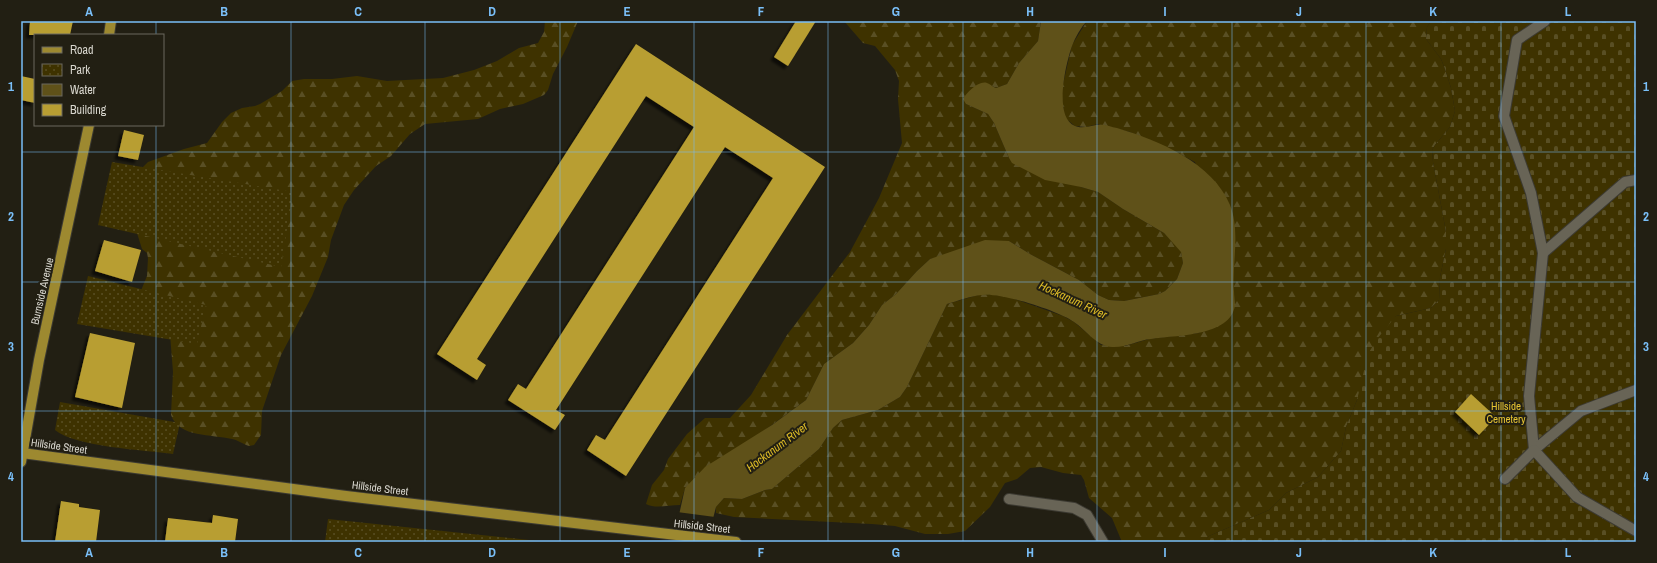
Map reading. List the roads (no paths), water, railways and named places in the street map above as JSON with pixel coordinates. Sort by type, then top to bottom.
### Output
[{"type":"main road","points":[[108,34],[111,21]]},
{"type":"main road","name":"Burnside Avenue","points":[[22,457],[39,360],[89,126]]},
{"type":"main road","name":"Hillside Street","points":[[22,457],[736,542]]},
{"type":"lane","points":[[1545,21],[1517,40],[1504,116],[1531,193],[1542,253],[1529,396],[1534,450],[1577,497],[1636,531]]},
{"type":"lane","points":[[1542,253],[1625,182],[1636,180]]},
{"type":"lane","points":[[1505,479],[1534,450],[1581,411],[1636,390]]},
{"type":"lane","points":[[1009,499],[1074,508],[1087,515],[1103,542]]},
{"type":"water","name":"Hockanum River","points":[[1041,21],[1087,21],[1076,36],[1067,64],[1063,89],[1063,101],[1064,112],[1068,121],[1078,127],[1101,124],[1107,125],[1150,139],[1198,165],[1222,190],[1233,213],[1235,229],[1235,305],[1231,315],[1224,323],[1213,329],[1187,335],[1146,340],[1112,347],[1096,341],[1074,322],[1056,313],[1015,299],[1002,296],[982,295],[969,297],[947,304],[907,387],[900,397],[878,410],[842,420],[833,428],[819,449],[772,489],[765,490],[742,499],[724,498],[716,507],[707,542],[673,542],[685,488],[705,467],[772,425],[806,400],[824,364],[853,343],[869,325],[882,305],[896,294],[930,259],[985,240],[1009,241],[1079,280],[1098,295],[1109,300],[1124,301],[1159,294],[1165,291],[1177,279],[1183,263],[1181,252],[1164,233],[1123,209],[1098,192],[1045,180],[1012,163],[994,123],[988,114],[966,104],[963,99],[970,90],[980,83],[987,83],[996,88],[1007,84],[1019,63],[1038,41]]},
{"type":"park label","name":"Hillside Cemetery","points":[[1506,412]]}]
